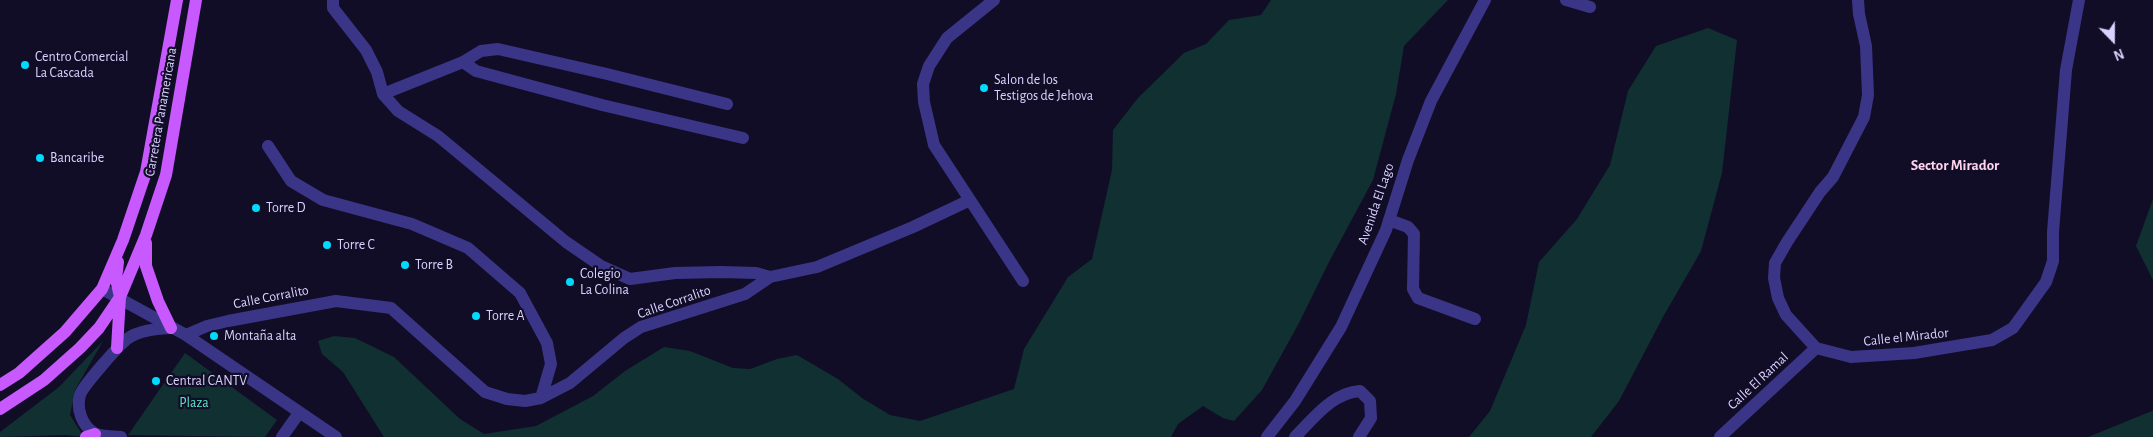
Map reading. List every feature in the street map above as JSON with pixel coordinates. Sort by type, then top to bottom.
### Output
[{"type":"main road","name":"Carretera Panamericana","points":[[0,385],[20,373],[66,332],[102,288],[123,240],[146,172],[177,0]]},
{"type":"main road","name":"Carretera Panamericana","points":[[0,409],[44,380],[80,348],[99,328],[120,298],[146,235],[166,175],[196,0]]},
{"type":"main road","points":[[146,235],[146,266],[158,301],[171,328]]},
{"type":"main road","points":[[117,348],[120,298],[116,279],[123,240]]},
{"type":"street","points":[[333,0],[333,8],[366,50],[377,72],[383,94],[398,112],[438,136],[566,242],[601,266],[630,279],[675,273],[721,272],[756,273],[770,277]]},
{"type":"street","points":[[994,0],[947,38],[930,66],[923,84],[924,102],[934,145],[1023,281]]},
{"type":"street","name":"Avenida El Lago","points":[[1268,437],[1295,401],[1341,327],[1389,220],[1408,160],[1432,101],[1485,0]]},
{"type":"street","points":[[1566,0],[1590,7]]},
{"type":"street","points":[[1816,348],[1786,314],[1778,298],[1774,278],[1775,263],[1814,200],[1833,177],[1864,117],[1868,95],[1866,46],[1858,14],[1858,0]]},
{"type":"street","name":"Calle el Mirador","points":[[1816,348],[1850,357],[1871,357],[1964,346],[1992,340],[2013,328],[2026,312],[2046,282],[2053,261],[2053,232],[2066,70],[2079,0]]},
{"type":"street","points":[[383,94],[463,62],[481,51],[498,49],[727,104]]},
{"type":"street","points":[[463,62],[476,71],[602,105],[743,138]]},
{"type":"street","points":[[268,146],[291,181],[323,200],[412,224],[468,248],[520,294],[547,343],[552,364],[541,398]]},
{"type":"street","name":"Calle Corralito","points":[[186,335],[228,321],[336,301],[391,308],[485,392],[525,401],[541,398],[570,383],[624,338],[641,327],[745,294],[770,277],[817,267],[970,200]]},
{"type":"street","points":[[1389,220],[1408,227],[1414,234],[1413,289],[1418,298],[1475,319]]},
{"type":"street","points":[[102,288],[186,335],[336,437]]},
{"type":"street","points":[[121,437],[90,435],[79,411],[80,395],[127,338],[139,333],[171,328]]},
{"type":"street","name":"Calle El Ramal","points":[[1720,437],[1816,348]]},
{"type":"street","points":[[1295,437],[1329,403],[1348,392],[1360,391],[1370,401],[1371,418],[1359,437]]},
{"type":"street","points":[[282,437],[299,413]]},
{"type":"green space","points":[[1271,0],[1448,0],[1404,46],[1396,94],[1373,180],[1262,390],[1234,421],[1223,418],[1203,406],[1178,424],[1171,437],[384,437],[343,372],[322,354],[318,341],[334,336],[355,338],[394,357],[460,419],[484,434],[536,426],[593,396],[625,371],[664,347],[690,351],[733,368],[750,369],[777,359],[797,355],[838,379],[862,398],[890,415],[920,421],[1014,389],[1024,349],[1068,277],[1092,259],[1112,170],[1113,130],[1138,98],[1184,53],[1206,44],[1229,20],[1261,15]]},
{"type":"green space","points":[[1708,28],[1737,40],[1722,173],[1701,251],[1663,317],[1619,401],[1591,437],[1469,437],[1490,411],[1526,325],[1539,262],[1577,219],[1610,165],[1628,91],[1656,46]]},
{"type":"green space","points":[[2153,199],[2153,280],[2136,246]]},
{"type":"green space","points":[[103,341],[75,390],[70,415],[84,437],[66,435],[0,437],[0,432],[59,387]]},
{"type":"green space","name":"Plaza","points":[[185,353],[277,420],[265,437],[128,435]]},
{"type":"green space","points":[[2152,411],[2153,437],[2088,437]]},
{"type":"place","name":"Centro Comercial La Cascada","points":[[25,65]]},
{"type":"place","name":"Salon de los Testigos de Jehova","points":[[984,88]]},
{"type":"place","name":"Bancaribe","points":[[40,158]]},
{"type":"place","name":"Torre D","points":[[256,208]]},
{"type":"place","name":"Torre C","points":[[327,245]]},
{"type":"place","name":"Torre B","points":[[405,265]]},
{"type":"place","name":"Colegio La Colina","points":[[570,282]]},
{"type":"place","name":"Torre A","points":[[476,316]]},
{"type":"place","name":"Montaña alta","points":[[214,336]]},
{"type":"place","name":"Central CANTV","points":[[156,381]]},
{"type":"district","name":"Sector Mirador","points":[[1955,165]]}]
